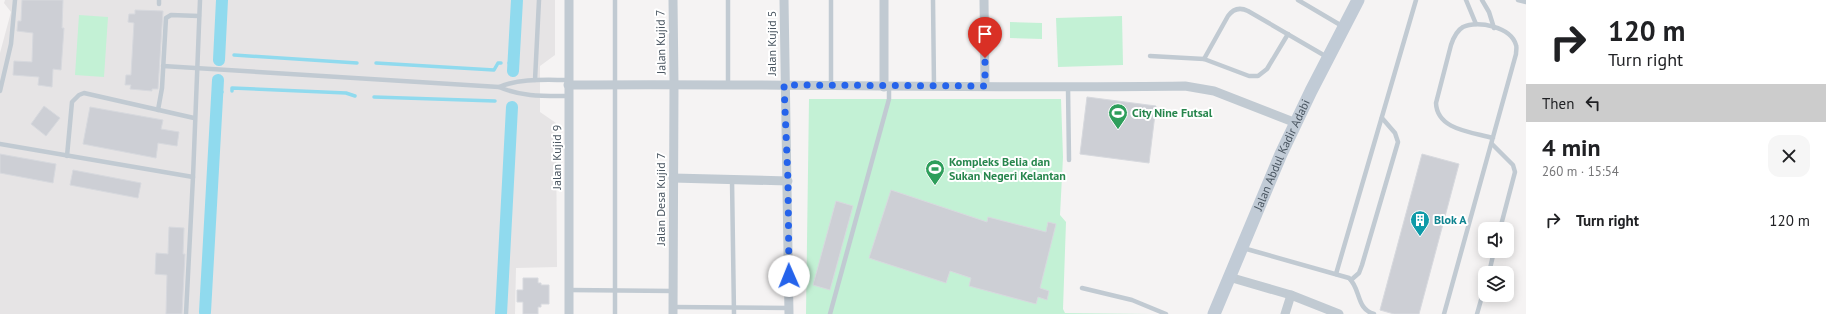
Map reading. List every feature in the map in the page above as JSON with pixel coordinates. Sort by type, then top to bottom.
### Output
[{"type":"main road","name":"Jalan Abdul Kadir Adabi","points":[[1214,314],[1281,154],[1328,57],[1358,0]]},
{"type":"street","name":"Jalan Kujid 9","points":[[569,0],[569,314]]},
{"type":"street","name":"Jalan Kujid 7","points":[[673,0],[674,84]]},
{"type":"street","name":"Jalan Kujid 5","points":[[784,0],[784,85],[788,181],[789,311]]},
{"type":"street","points":[[884,0],[886,87]]},
{"type":"street","points":[[984,0],[985,86]]},
{"type":"street","points":[[568,83],[615,85],[674,84],[886,87],[1200,87],[1296,123]]},
{"type":"street","name":"Jalan Desa Kujid 7","points":[[673,310],[674,84]]},
{"type":"street","points":[[674,178],[788,181]]},
{"type":"street","points":[[1229,277],[1291,295],[1339,314]]},
{"type":"street","points":[[1285,314],[1291,295]]},
{"type":"lane","points":[[0,91],[11,44],[15,0]]},
{"type":"lane","points":[[186,314],[200,0]]},
{"type":"lane","points":[[535,80],[539,0]]},
{"type":"lane","points":[[615,0],[615,314]]},
{"type":"lane","points":[[728,0],[728,85]]},
{"type":"lane","points":[[831,0],[831,86]]},
{"type":"lane","points":[[933,0],[934,86]]},
{"type":"lane","points":[[1298,0],[1344,27]]},
{"type":"lane","points":[[1336,274],[1416,0]]},
{"type":"lane","points":[[1466,0],[1476,24]]},
{"type":"lane","points":[[1482,0],[1489,12],[1494,28]]},
{"type":"lane","points":[[1518,0],[1526,2]]},
{"type":"lane","points":[[1204,59],[1230,12],[1239,9],[1244,9],[1328,57]]},
{"type":"lane","points":[[158,110],[162,88],[166,18],[171,15],[199,16]]},
{"type":"lane","points":[[1444,314],[1492,144],[1516,54],[1517,45],[1513,38],[1504,31],[1476,24],[1464,27],[1454,36],[1438,94],[1436,111],[1439,117],[1450,126],[1493,138]]},
{"type":"lane","points":[[1150,56],[1204,59],[1254,76],[1262,75],[1288,34]]},
{"type":"lane","points":[[163,66],[498,87],[528,96],[568,96]]},
{"type":"lane","points":[[498,87],[512,82],[535,80],[568,83]]},
{"type":"lane","points":[[1068,86],[1069,160]]},
{"type":"lane","points":[[830,314],[889,99],[886,87]]},
{"type":"lane","points":[[67,156],[71,107],[75,98],[79,95],[89,94],[194,118]]},
{"type":"lane","points":[[1351,280],[1359,273],[1362,265],[1398,142],[1395,133],[1382,118]]},
{"type":"lane","points":[[0,144],[193,177]]},
{"type":"lane","points":[[1492,144],[1513,165],[1515,172],[1502,222]]},
{"type":"lane","points":[[732,180],[734,314]]},
{"type":"lane","points":[[1241,248],[1336,274],[1351,280],[1364,308],[1367,312],[1374,314]]},
{"type":"lane","points":[[1082,288],[1132,300],[1166,314]]},
{"type":"lane","points":[[569,290],[673,291]]},
{"type":"lane","points":[[1478,314],[1481,302]]},
{"type":"lane","points":[[673,310],[734,307],[789,311]]},
{"type":"shaded area","points":[[5,0],[555,0],[555,55],[540,66],[540,112],[556,123],[557,267],[516,268],[515,314],[0,314],[0,53],[11,12],[4,3]]},
{"type":"green space","points":[[79,15],[108,17],[104,77],[75,75]]},
{"type":"green space","points":[[1122,16],[1123,65],[1058,67],[1056,18]]},
{"type":"green space","points":[[1010,22],[1042,23],[1042,39],[1010,38]]},
{"type":"green space","name":"Kompleks Belia dan Sukan Negeri Kelantan","points":[[809,99],[1061,99],[1063,157],[1060,215],[1066,222],[1063,309],[1065,313],[1151,314],[806,314]]},
{"type":"building","points":[[22,0],[63,0],[62,28],[64,28],[61,70],[53,69],[52,87],[38,85],[39,77],[13,75],[14,61],[32,62],[33,33],[17,31],[18,21],[21,21]]},
{"type":"building","points":[[135,10],[163,11],[158,89],[152,89],[152,91],[130,89],[131,85],[125,85],[126,75],[131,75],[134,23],[128,22],[129,14],[135,14]]},
{"type":"building","name":"City Nine Futsal","points":[[1087,97],[1156,106],[1149,163],[1080,154]]},
{"type":"building","points":[[44,106],[60,118],[46,136],[31,124]]},
{"type":"building","points":[[90,107],[163,120],[161,129],[179,132],[177,146],[158,143],[156,158],[83,144]]},
{"type":"building","points":[[0,154],[56,164],[53,183],[0,173]]},
{"type":"building","name":"Blok A","points":[[1422,154],[1459,164],[1419,314],[1394,314],[1380,310]]},
{"type":"building","points":[[73,170],[141,183],[138,198],[70,185]]},
{"type":"building","points":[[891,190],[987,222],[988,217],[1046,232],[1048,222],[1056,224],[1040,288],[1049,291],[1047,300],[1038,297],[1036,304],[969,286],[971,278],[950,271],[946,283],[869,258]]},
{"type":"building","points":[[836,201],[853,206],[830,290],[813,285]]},
{"type":"building","points":[[169,227],[184,228],[183,254],[185,254],[182,314],[166,314],[167,275],[155,274],[156,253],[168,254]]},
{"type":"building","points":[[523,278],[538,278],[538,283],[541,283],[541,285],[549,285],[549,304],[541,304],[541,307],[538,307],[538,314],[523,314],[523,302],[517,302],[517,290],[523,290]]},
{"type":"waterway","points":[[219,60],[222,0]]},
{"type":"waterway","points":[[513,71],[517,0]]},
{"type":"waterway","points":[[234,55],[357,63]]},
{"type":"waterway","points":[[376,63],[494,70],[498,63],[501,63]]},
{"type":"waterway","points":[[509,63],[514,63]]},
{"type":"waterway","points":[[205,312],[218,80]]},
{"type":"waterway","points":[[232,91],[232,88],[346,93],[355,96]]},
{"type":"waterway","points":[[217,92],[222,92]]},
{"type":"waterway","points":[[374,97],[495,101]]},
{"type":"waterway","points":[[501,314],[512,107]]},
{"type":"place","name":"City Nine Futsal","points":[[1118,130]]},
{"type":"place","name":"Kompleks Belia dan Sukan Negeri Kelantan","points":[[935,186]]},
{"type":"place","name":"Blok A","points":[[1420,237]]},
{"type":"route","points":[[789,276],[788,181],[784,85],[884,87],[985,86],[985,58]]}]
